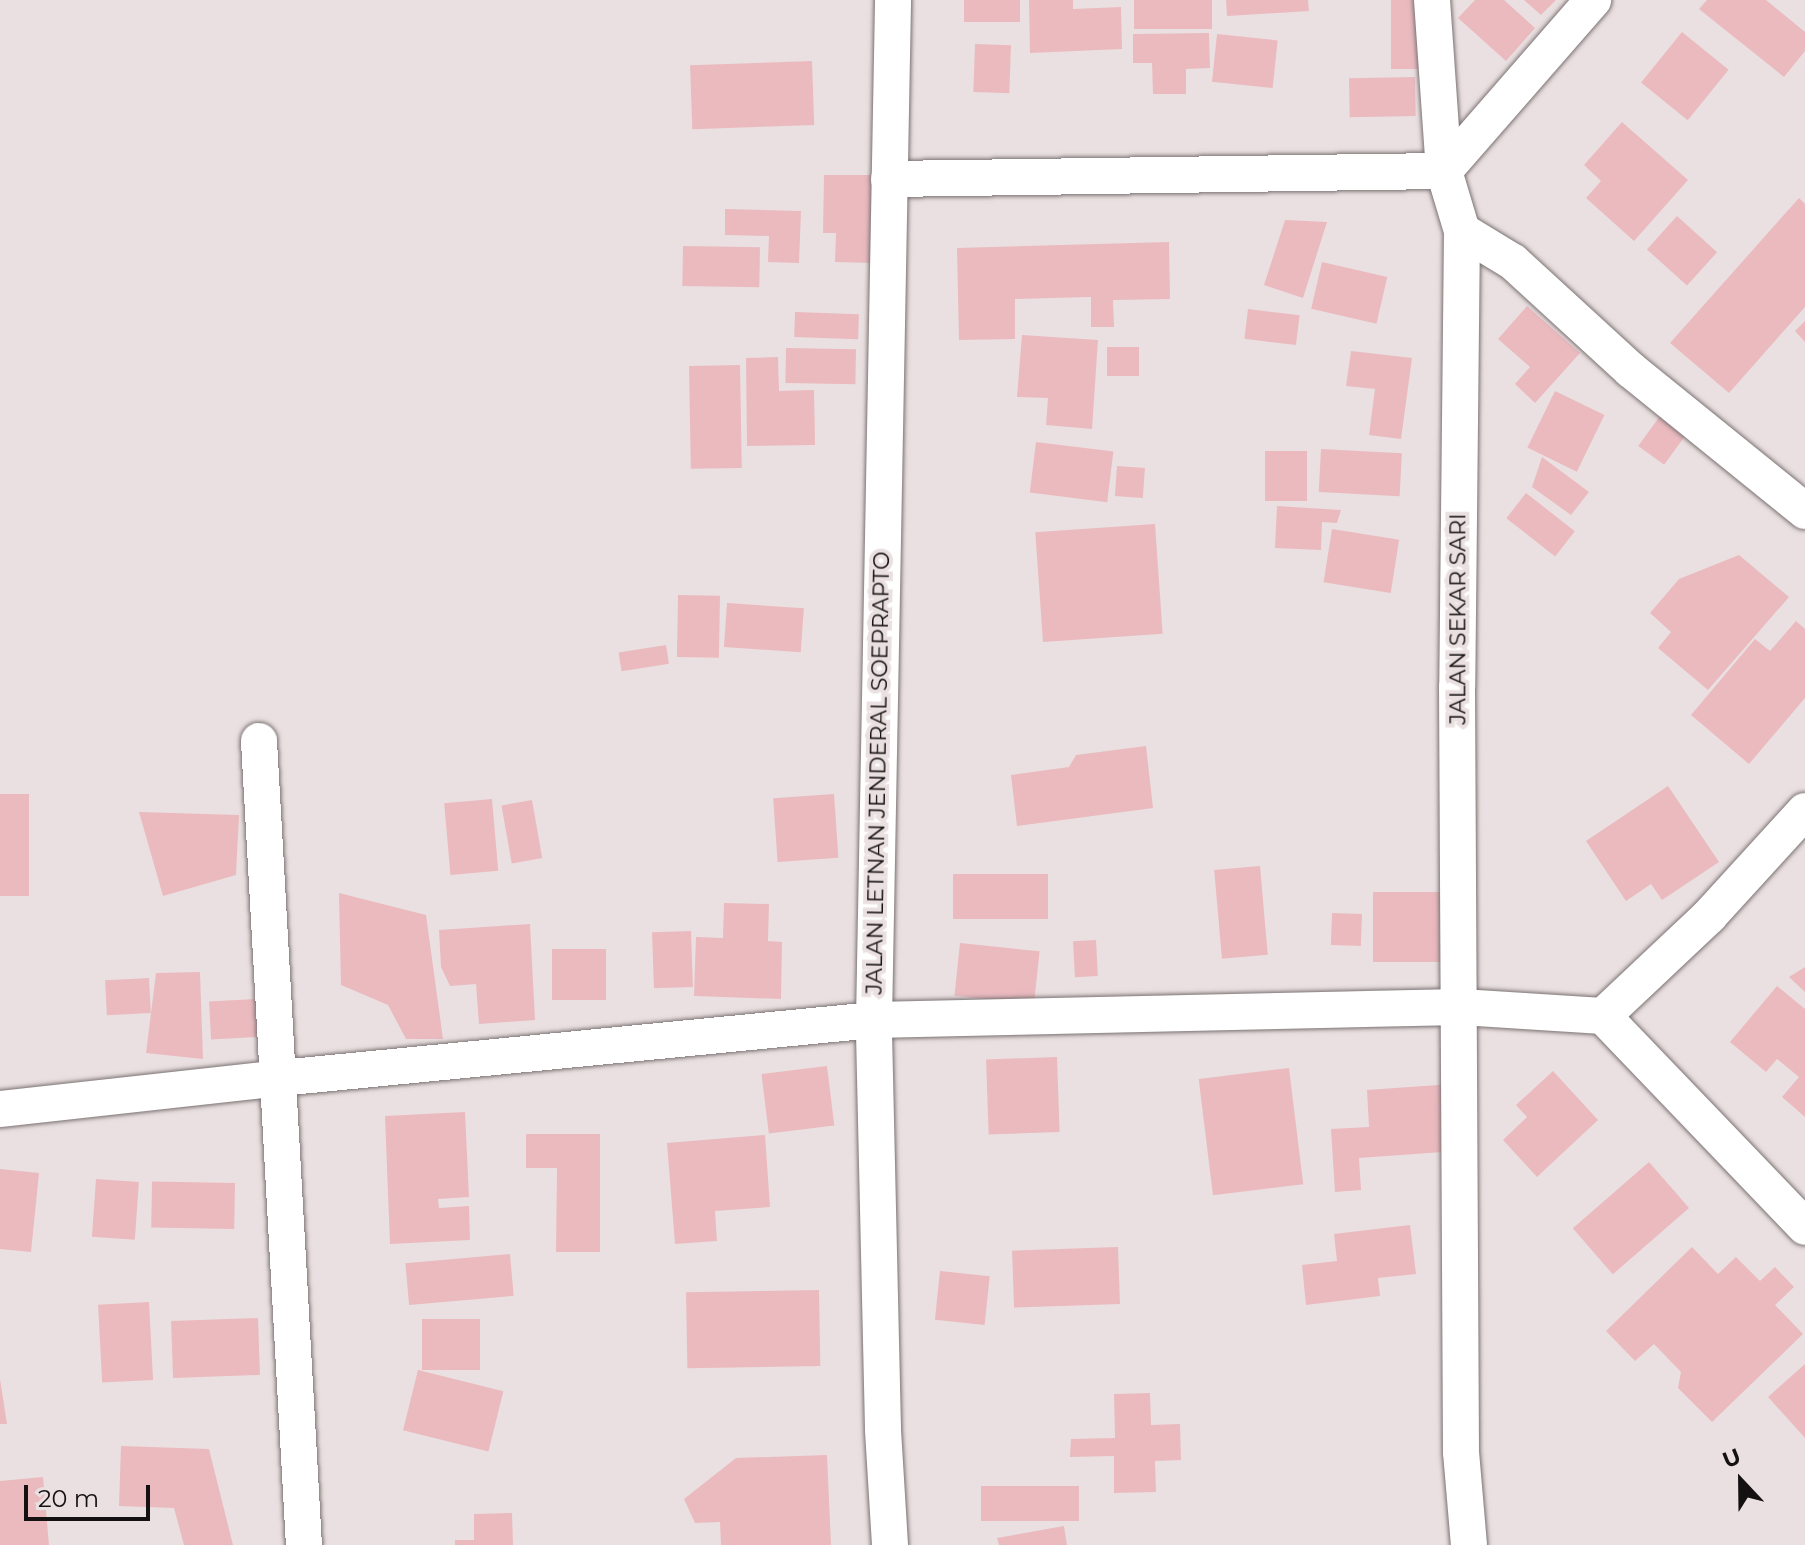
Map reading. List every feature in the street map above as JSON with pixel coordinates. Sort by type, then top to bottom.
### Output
[{"type":"street","name":"JALAN LETNAN JENDERAL SOEPRAPTO","points":[[890,1545],[883,1429],[874,1020],[893,0]]},
{"type":"street","name":"JALAN SEKAR SARI","points":[[1432,0],[1444,171],[1462,231],[1457,687],[1461,1452],[1469,1545]]},
{"type":"street","points":[[889,179],[1444,171],[1593,0]]},
{"type":"street","points":[[1462,231],[1513,262],[1631,370],[1805,511]]},
{"type":"street","points":[[259,741],[280,1078],[298,1490],[304,1545]]},
{"type":"street","points":[[1603,1016],[1709,916],[1805,811]]},
{"type":"street","points":[[0,1109],[280,1078],[874,1020],[1461,1007],[1603,1016],[1805,1227]]},
{"type":"building","points":[[964,0],[1020,0],[1020,22],[964,22]]},
{"type":"building","points":[[1029,0],[1073,0],[1073,9],[1121,7],[1122,49],[1030,53]]},
{"type":"building","points":[[1134,0],[1212,0],[1212,29],[1134,29]]},
{"type":"building","points":[[1226,0],[1308,0],[1309,11],[1227,16]]},
{"type":"building","points":[[1391,0],[1423,0],[1423,69],[1391,69]]},
{"type":"building","points":[[1475,0],[1504,0],[1535,28],[1506,61],[1458,18]]},
{"type":"building","points":[[1524,0],[1556,0],[1541,15]]},
{"type":"building","points":[[1707,0],[1766,0],[1805,32],[1805,51],[1784,77],[1699,9]]},
{"type":"building","points":[[1682,32],[1729,70],[1688,120],[1641,83]]},
{"type":"building","points":[[1209,33],[1210,68],[1186,69],[1186,94],[1153,94],[1152,63],[1133,63],[1133,34]]},
{"type":"building","points":[[1217,34],[1278,40],[1273,88],[1212,82]]},
{"type":"building","points":[[975,44],[1011,45],[1009,93],[973,92]]},
{"type":"building","points":[[812,61],[814,125],[692,129],[690,65]]},
{"type":"building","points":[[1415,77],[1416,116],[1350,117],[1349,78]]},
{"type":"building","points":[[1622,122],[1688,180],[1634,241],[1586,198],[1601,181],[1584,165]]},
{"type":"building","points":[[824,175],[873,175],[872,263],[835,262],[836,233],[823,233]]},
{"type":"building","points":[[1799,198],[1805,204],[1805,307],[1729,393],[1670,343]]},
{"type":"building","points":[[725,209],[801,211],[799,263],[768,262],[769,236],[725,235]]},
{"type":"building","points":[[1677,216],[1717,252],[1687,286],[1647,249]]},
{"type":"building","points":[[1285,220],[1327,222],[1303,298],[1264,285]]},
{"type":"building","points":[[1169,242],[1170,299],[1113,300],[1114,327],[1091,327],[1091,297],[1015,299],[1015,339],[959,340],[957,248]]},
{"type":"building","points":[[683,246],[760,247],[759,287],[682,286]]},
{"type":"building","points":[[1322,262],[1387,277],[1376,324],[1311,309]]},
{"type":"building","points":[[1527,306],[1580,353],[1535,403],[1515,384],[1530,367],[1498,339]]},
{"type":"building","points":[[1248,309],[1300,315],[1296,345],[1244,339]]},
{"type":"building","points":[[795,312],[859,314],[858,339],[794,337]]},
{"type":"building","points":[[1805,321],[1805,342],[1795,331]]},
{"type":"building","points":[[1022,335],[1098,340],[1092,429],[1046,425],[1048,398],[1017,397]]},
{"type":"building","points":[[1107,347],[1139,347],[1139,376],[1107,376]]},
{"type":"building","points":[[786,348],[856,349],[855,384],[785,383]]},
{"type":"building","points":[[1351,351],[1412,358],[1401,439],[1369,435],[1375,389],[1346,386]]},
{"type":"building","points":[[778,357],[779,391],[814,390],[815,445],[747,446],[746,358]]},
{"type":"building","points":[[740,365],[742,468],[691,469],[689,366]]},
{"type":"building","points":[[1555,391],[1604,415],[1577,472],[1527,448]]},
{"type":"building","points":[[1660,416],[1686,435],[1664,465],[1638,446]]},
{"type":"building","points":[[1036,442],[1113,452],[1107,502],[1030,493]]},
{"type":"building","points":[[1321,449],[1402,453],[1400,496],[1319,492]]},
{"type":"building","points":[[1265,451],[1307,451],[1307,501],[1265,501]]},
{"type":"building","points":[[1542,457],[1589,492],[1571,515],[1532,487]]},
{"type":"building","points":[[1117,466],[1145,468],[1143,498],[1115,496]]},
{"type":"building","points":[[1526,493],[1575,531],[1555,556],[1506,518]]},
{"type":"building","points":[[1277,506],[1341,510],[1337,523],[1322,522],[1321,550],[1275,548]]},
{"type":"building","points":[[1155,524],[1163,634],[1043,642],[1035,532]]},
{"type":"building","points":[[1332,529],[1399,540],[1391,593],[1324,582]]},
{"type":"building","points":[[1739,555],[1789,597],[1708,690],[1658,648],[1671,632],[1650,613],[1679,579]]},
{"type":"building","points":[[678,595],[720,596],[719,658],[677,657]]},
{"type":"building","points":[[727,603],[804,608],[801,652],[724,647]]},
{"type":"building","points":[[1796,621],[1805,629],[1805,698],[1749,764],[1691,715],[1755,639],[1770,651]]},
{"type":"building","points":[[666,645],[669,664],[622,671],[619,653]]},
{"type":"building","points":[[1146,746],[1153,808],[1017,826],[1011,775],[1069,767],[1076,755]]},
{"type":"building","points":[[1668,786],[1719,862],[1662,900],[1651,884],[1626,901],[1586,841]]},
{"type":"building","points":[[0,794],[29,794],[29,896],[0,896]]},
{"type":"building","points":[[834,794],[838,858],[778,862],[773,798]]},
{"type":"building","points":[[492,799],[498,871],[450,875],[444,803]]},
{"type":"building","points":[[532,800],[542,858],[512,863],[501,805]]},
{"type":"building","points":[[139,812],[239,815],[236,875],[163,896]]},
{"type":"building","points":[[1260,866],[1268,955],[1222,959],[1214,870]]},
{"type":"building","points":[[953,874],[1048,874],[1048,919],[953,919]]},
{"type":"building","points":[[1373,892],[1442,892],[1442,962],[1373,962]]},
{"type":"building","points":[[339,893],[426,915],[443,1039],[406,1039],[388,1005],[341,985]]},
{"type":"building","points":[[724,903],[769,904],[768,941],[782,942],[781,999],[694,996],[696,937],[723,938]]},
{"type":"building","points":[[1332,913],[1362,914],[1361,946],[1331,945]]},
{"type":"building","points":[[530,924],[535,1020],[479,1024],[476,984],[450,986],[441,967],[439,930]]},
{"type":"building","points":[[691,931],[693,987],[654,988],[652,932]]},
{"type":"building","points":[[1096,940],[1098,976],[1075,977],[1073,941]]},
{"type":"building","points":[[960,943],[1040,951],[1034,1004],[954,996]]},
{"type":"building","points":[[552,949],[606,949],[606,1000],[552,1000]]},
{"type":"building","points":[[1805,967],[1805,992],[1789,977]]},
{"type":"building","points":[[200,972],[203,1059],[146,1053],[156,973]]},
{"type":"building","points":[[149,978],[151,1013],[107,1015],[105,980]]},
{"type":"building","points":[[1777,986],[1805,1009],[1805,1117],[1782,1097],[1799,1077],[1777,1059],[1766,1072],[1730,1042]]},
{"type":"building","points":[[257,999],[259,1037],[211,1039],[209,1002]]},
{"type":"building","points":[[1057,1057],[1060,1132],[989,1134],[986,1059]]},
{"type":"building","points":[[827,1066],[834,1126],[769,1134],[761,1074]]},
{"type":"building","points":[[1289,1068],[1303,1184],[1213,1195],[1199,1079]]},
{"type":"building","points":[[1553,1071],[1598,1120],[1537,1177],[1503,1140],[1527,1117],[1516,1105]]},
{"type":"building","points":[[1452,1084],[1457,1151],[1359,1158],[1361,1190],[1335,1192],[1331,1129],[1369,1127],[1367,1090]]},
{"type":"building","points":[[465,1112],[469,1197],[438,1199],[439,1208],[469,1206],[470,1240],[390,1244],[385,1116]]},
{"type":"building","points":[[526,1134],[600,1134],[600,1252],[556,1252],[557,1168],[526,1168]]},
{"type":"building","points":[[765,1135],[770,1207],[715,1211],[717,1241],[675,1244],[667,1143]]},
{"type":"building","points":[[1649,1162],[1689,1208],[1613,1274],[1573,1228]]},
{"type":"building","points":[[0,1169],[39,1173],[31,1252],[0,1249]]},
{"type":"building","points":[[96,1179],[139,1182],[135,1240],[92,1237]]},
{"type":"building","points":[[152,1182],[235,1183],[234,1229],[151,1228]]},
{"type":"building","points":[[1410,1225],[1416,1274],[1378,1278],[1380,1296],[1306,1305],[1302,1265],[1337,1261],[1334,1234]]},
{"type":"building","points":[[1118,1247],[1120,1304],[1014,1308],[1012,1251]]},
{"type":"building","points":[[1692,1247],[1718,1274],[1736,1257],[1760,1281],[1775,1267],[1794,1287],[1775,1305],[1803,1334],[1712,1422],[1678,1388],[1681,1372],[1654,1344],[1635,1361],[1606,1331]]},
{"type":"building","points":[[510,1254],[514,1296],[409,1305],[405,1263]]},
{"type":"building","points":[[940,1271],[990,1276],[985,1325],[935,1320]]},
{"type":"building","points":[[819,1290],[820,1366],[687,1368],[686,1292]]},
{"type":"building","points":[[149,1302],[153,1380],[102,1383],[98,1305]]},
{"type":"building","points":[[258,1318],[260,1375],[173,1378],[171,1321]]},
{"type":"building","points":[[422,1319],[480,1319],[480,1370],[422,1370]]},
{"type":"building","points":[[1805,1364],[1805,1438],[1768,1397]]},
{"type":"building","points":[[418,1370],[503,1391],[488,1451],[403,1430]]},
{"type":"building","points":[[0,1379],[7,1424],[0,1424]]},
{"type":"building","points":[[1150,1393],[1151,1425],[1180,1424],[1181,1460],[1155,1461],[1156,1492],[1114,1493],[1114,1456],[1070,1457],[1071,1439],[1115,1438],[1114,1394]]},
{"type":"building","points":[[121,1446],[209,1449],[233,1545],[184,1545],[174,1508],[119,1506]]},
{"type":"building","points":[[827,1455],[831,1545],[721,1545],[720,1522],[695,1523],[684,1499],[736,1458]]},
{"type":"building","points":[[43,1477],[49,1545],[0,1545],[0,1481]]},
{"type":"building","points":[[981,1486],[1079,1486],[1079,1521],[981,1521]]},
{"type":"building","points":[[512,1513],[513,1545],[455,1545],[455,1540],[474,1540],[474,1514]]},
{"type":"building","points":[[1064,1526],[1067,1545],[999,1545],[997,1538]]}]
